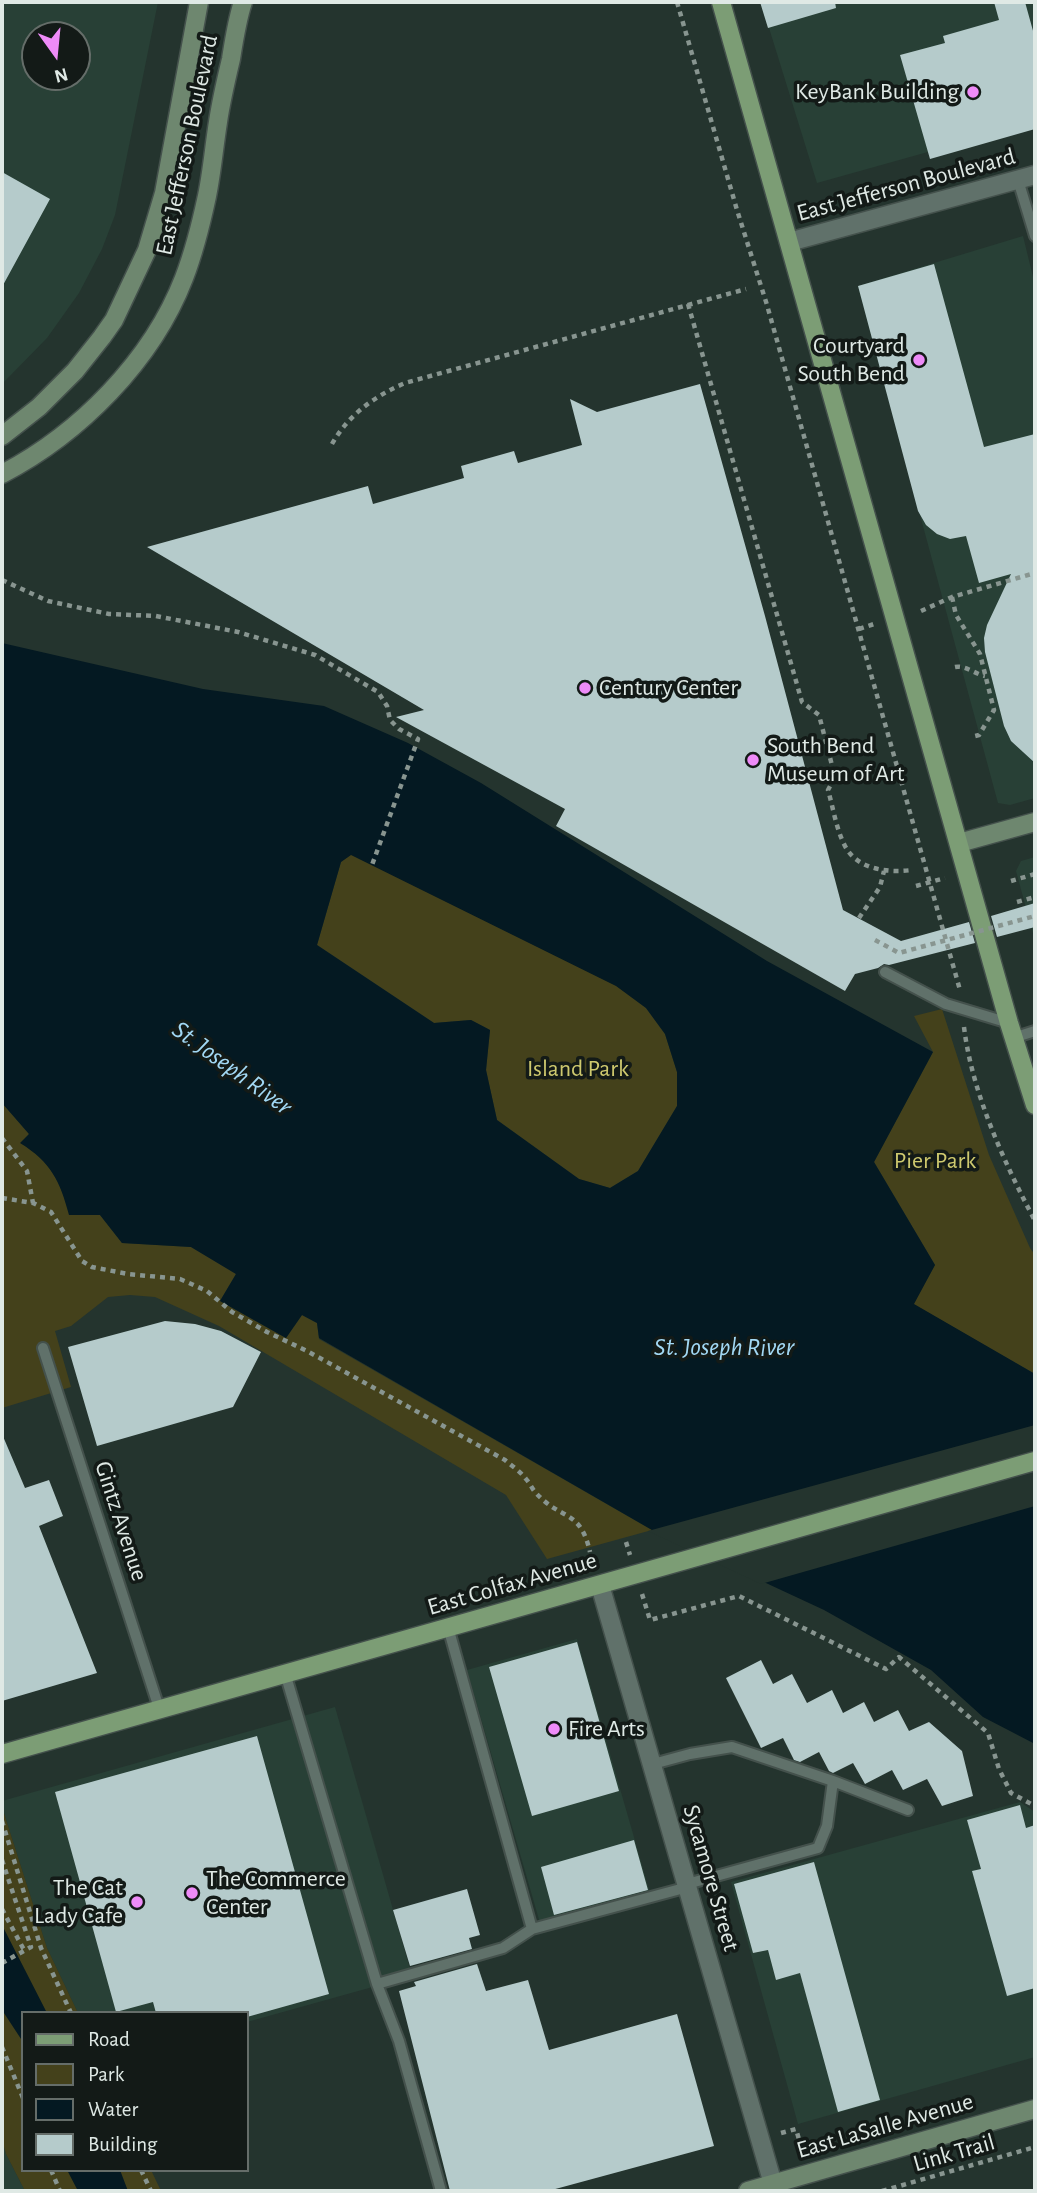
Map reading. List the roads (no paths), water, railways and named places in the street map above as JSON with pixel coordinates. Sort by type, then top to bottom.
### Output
[{"type":"main road","points":[[720,2],[1011,1031],[1035,1105]]},
{"type":"main road","name":"East Colfax Avenue","points":[[2,1754],[1035,1461]]},
{"type":"street","name":"East Jefferson Boulevard","points":[[2,436],[39,407],[75,371],[114,320],[142,260],[164,193],[199,2]]},
{"type":"street","name":"East Jefferson Boulevard","points":[[2,474],[21,464],[67,431],[108,393],[139,357],[169,311],[183,280],[208,193],[218,118],[243,2]]},
{"type":"street","name":"East Jefferson Boulevard","points":[[789,242],[1027,178]]},
{"type":"street","points":[[959,843],[1035,822]]},
{"type":"street","name":"Sycamore Street","points":[[600,1585],[773,2184]]},
{"type":"street","name":"East LaSalle Avenue","points":[[748,2191],[1035,2109]]},
{"type":"lane","points":[[1027,178],[1035,236]]},
{"type":"lane","points":[[886,972],[946,1004],[1011,1031],[1035,1031]]},
{"type":"lane","name":"Gintz Avenue","points":[[43,1348],[159,1708]]},
{"type":"lane","points":[[448,1627],[532,1929]]},
{"type":"lane","points":[[285,1673],[377,1984],[399,2041],[441,2191]]},
{"type":"lane","points":[[653,1764],[732,1747],[908,1810]]},
{"type":"lane","points":[[377,1984],[503,1948],[532,1929],[818,1849],[827,1826],[833,1781]]},
{"type":"water","name":"St. Joseph River","points":[[2,643],[203,689],[324,706],[408,743],[481,783],[767,961],[933,1052],[874,1162],[935,1265],[914,1304],[1035,1374],[1035,1744],[983,1717],[931,1670],[824,1610],[652,1530],[319,1338],[317,1323],[302,1315],[286,1338],[220,1301],[236,1274],[191,1247],[122,1243],[100,1215],[69,1215],[53,1173],[39,1157],[20,1143],[29,1134],[2,1103]],"holes":[[[351,855],[616,986],[646,1008],[665,1034],[677,1072],[677,1106],[638,1171],[610,1188],[579,1179],[497,1120],[486,1070],[490,1030],[471,1020],[434,1023],[317,945],[341,862]]]},
{"type":"water","points":[[2,1925],[46,2011],[21,2011],[21,2039],[2,2010]]},
{"type":"water","points":[[68,2172],[121,2172],[128,2191],[78,2191]]},
{"type":"place","name":"KeyBank Building","points":[[973,92]]},
{"type":"place","name":"Courtyard South Bend","points":[[919,360]]},
{"type":"place","name":"Century Center","points":[[585,688]]},
{"type":"place","name":"South Bend Museum of Art","points":[[753,760]]},
{"type":"place","name":"Fire Arts","points":[[554,1729]]},
{"type":"place","name":"The Commerce Center","points":[[192,1893]]},
{"type":"place","name":"The Cat Lady Cafe","points":[[137,1902]]},
{"type":"park label","name":"Island Park","points":[[578,1069]]},
{"type":"park label","name":"Pier Park","points":[[935,1161]]}]
